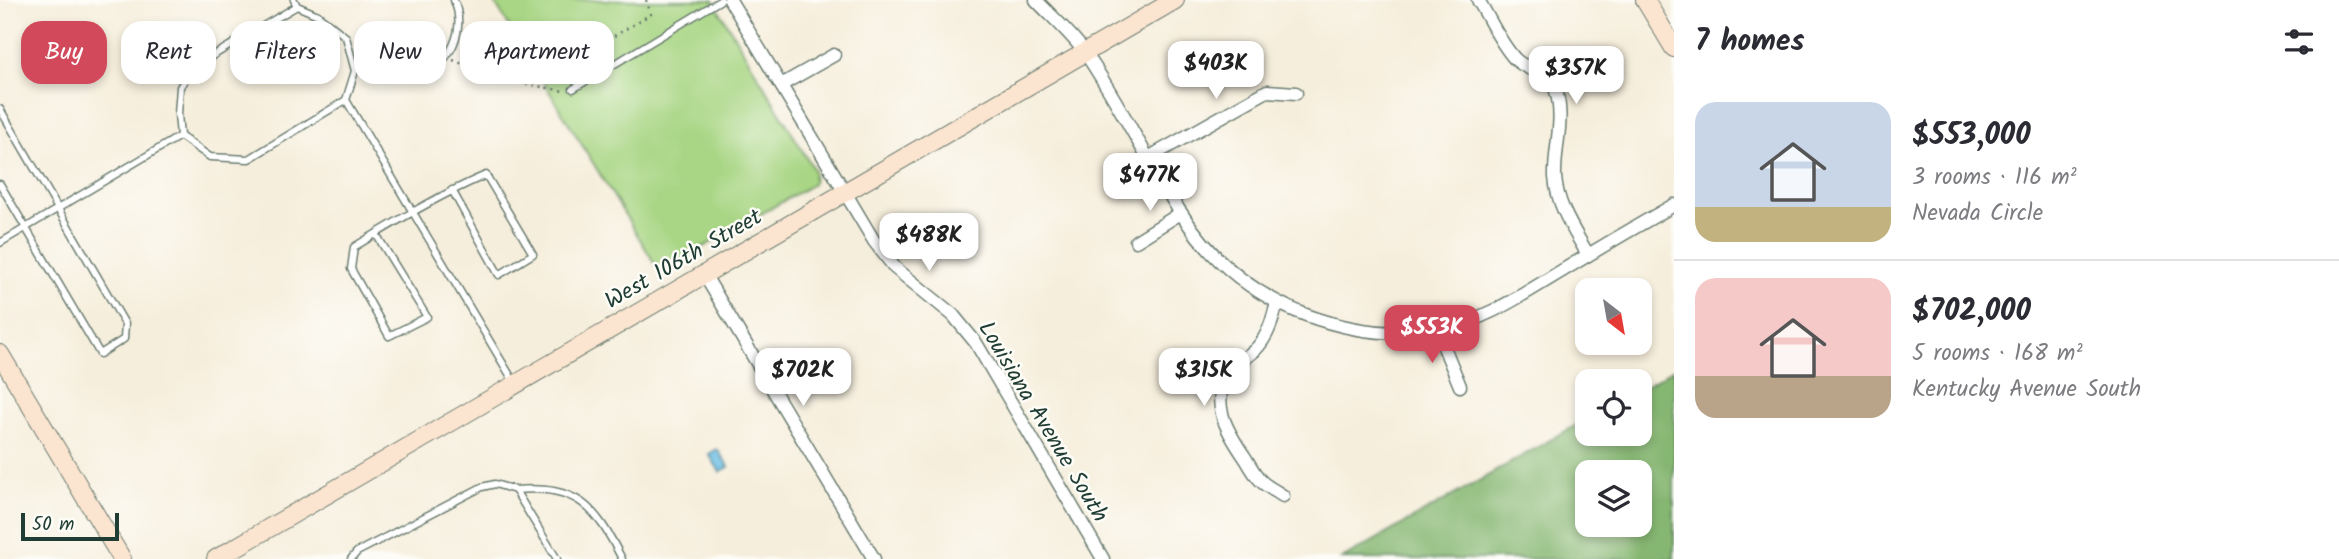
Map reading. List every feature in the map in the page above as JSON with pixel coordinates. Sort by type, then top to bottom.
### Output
[{"type":"street","name":"Louisiana Avenue South","points":[[730,0],[874,241],[895,268],[953,315],[976,343],[1103,559]]},
{"type":"street","points":[[1035,0],[1085,53],[1199,239],[1226,267],[1256,290],[1326,323],[1364,331],[1402,332],[1437,330],[1476,318],[1510,302],[1674,205]]},
{"type":"street","name":"West 106th Street","points":[[216,559],[1175,0]]},
{"type":"street","points":[[1478,0],[1515,59],[1525,67],[1546,76],[1556,91],[1560,111],[1555,176],[1558,194],[1563,212],[1588,255]]},
{"type":"street","points":[[1645,0],[1674,48]]},
{"type":"street","points":[[781,85],[834,55]]},
{"type":"street","points":[[1148,158],[1267,91],[1296,93]]},
{"type":"street","points":[[1136,240],[1181,213]]},
{"type":"street","points":[[705,274],[874,559]]},
{"type":"street","points":[[1277,302],[1266,335],[1257,349],[1230,371],[1223,385],[1220,401],[1222,418],[1228,433],[1261,481],[1283,496]]},
{"type":"street","points":[[1437,330],[1460,386]]},
{"type":"street","points":[[0,354],[122,559]]},
{"type":"lane","points":[[447,57],[459,25],[454,0]]},
{"type":"lane","points":[[573,89],[720,0]]},
{"type":"lane","points":[[354,64],[346,37],[318,15],[295,3],[192,68],[180,87],[180,136],[210,157],[249,159],[346,100],[354,74]]},
{"type":"lane","points":[[346,100],[515,384]]},
{"type":"lane","points":[[0,109],[125,324],[124,339],[100,354],[0,184]]},
{"type":"lane","points":[[0,243],[180,136]]},
{"type":"lane","points":[[376,234],[426,317],[389,336],[351,269],[354,247],[413,212],[452,190],[486,175],[533,254],[499,275],[452,190]]},
{"type":"lane","points":[[351,559],[357,552],[482,487],[495,484],[514,490],[542,488],[566,494],[585,504],[608,531],[622,559]]},
{"type":"lane","points":[[514,490],[557,559]]},
{"type":"path","points":[[614,36],[651,14],[646,0]]},
{"type":"path","points":[[447,57],[499,79],[540,88],[567,91],[573,89],[571,84]]},
{"type":"green space","points":[[493,0],[713,0],[814,170],[813,184],[660,272],[545,84],[614,84],[614,21],[506,21]]},
{"type":"green space","points":[[1674,369],[1674,559],[1342,559],[1575,426],[1575,446],[1652,446],[1652,382]]},
{"type":"water","points":[[717,449],[729,467],[720,472],[709,454]]}]
